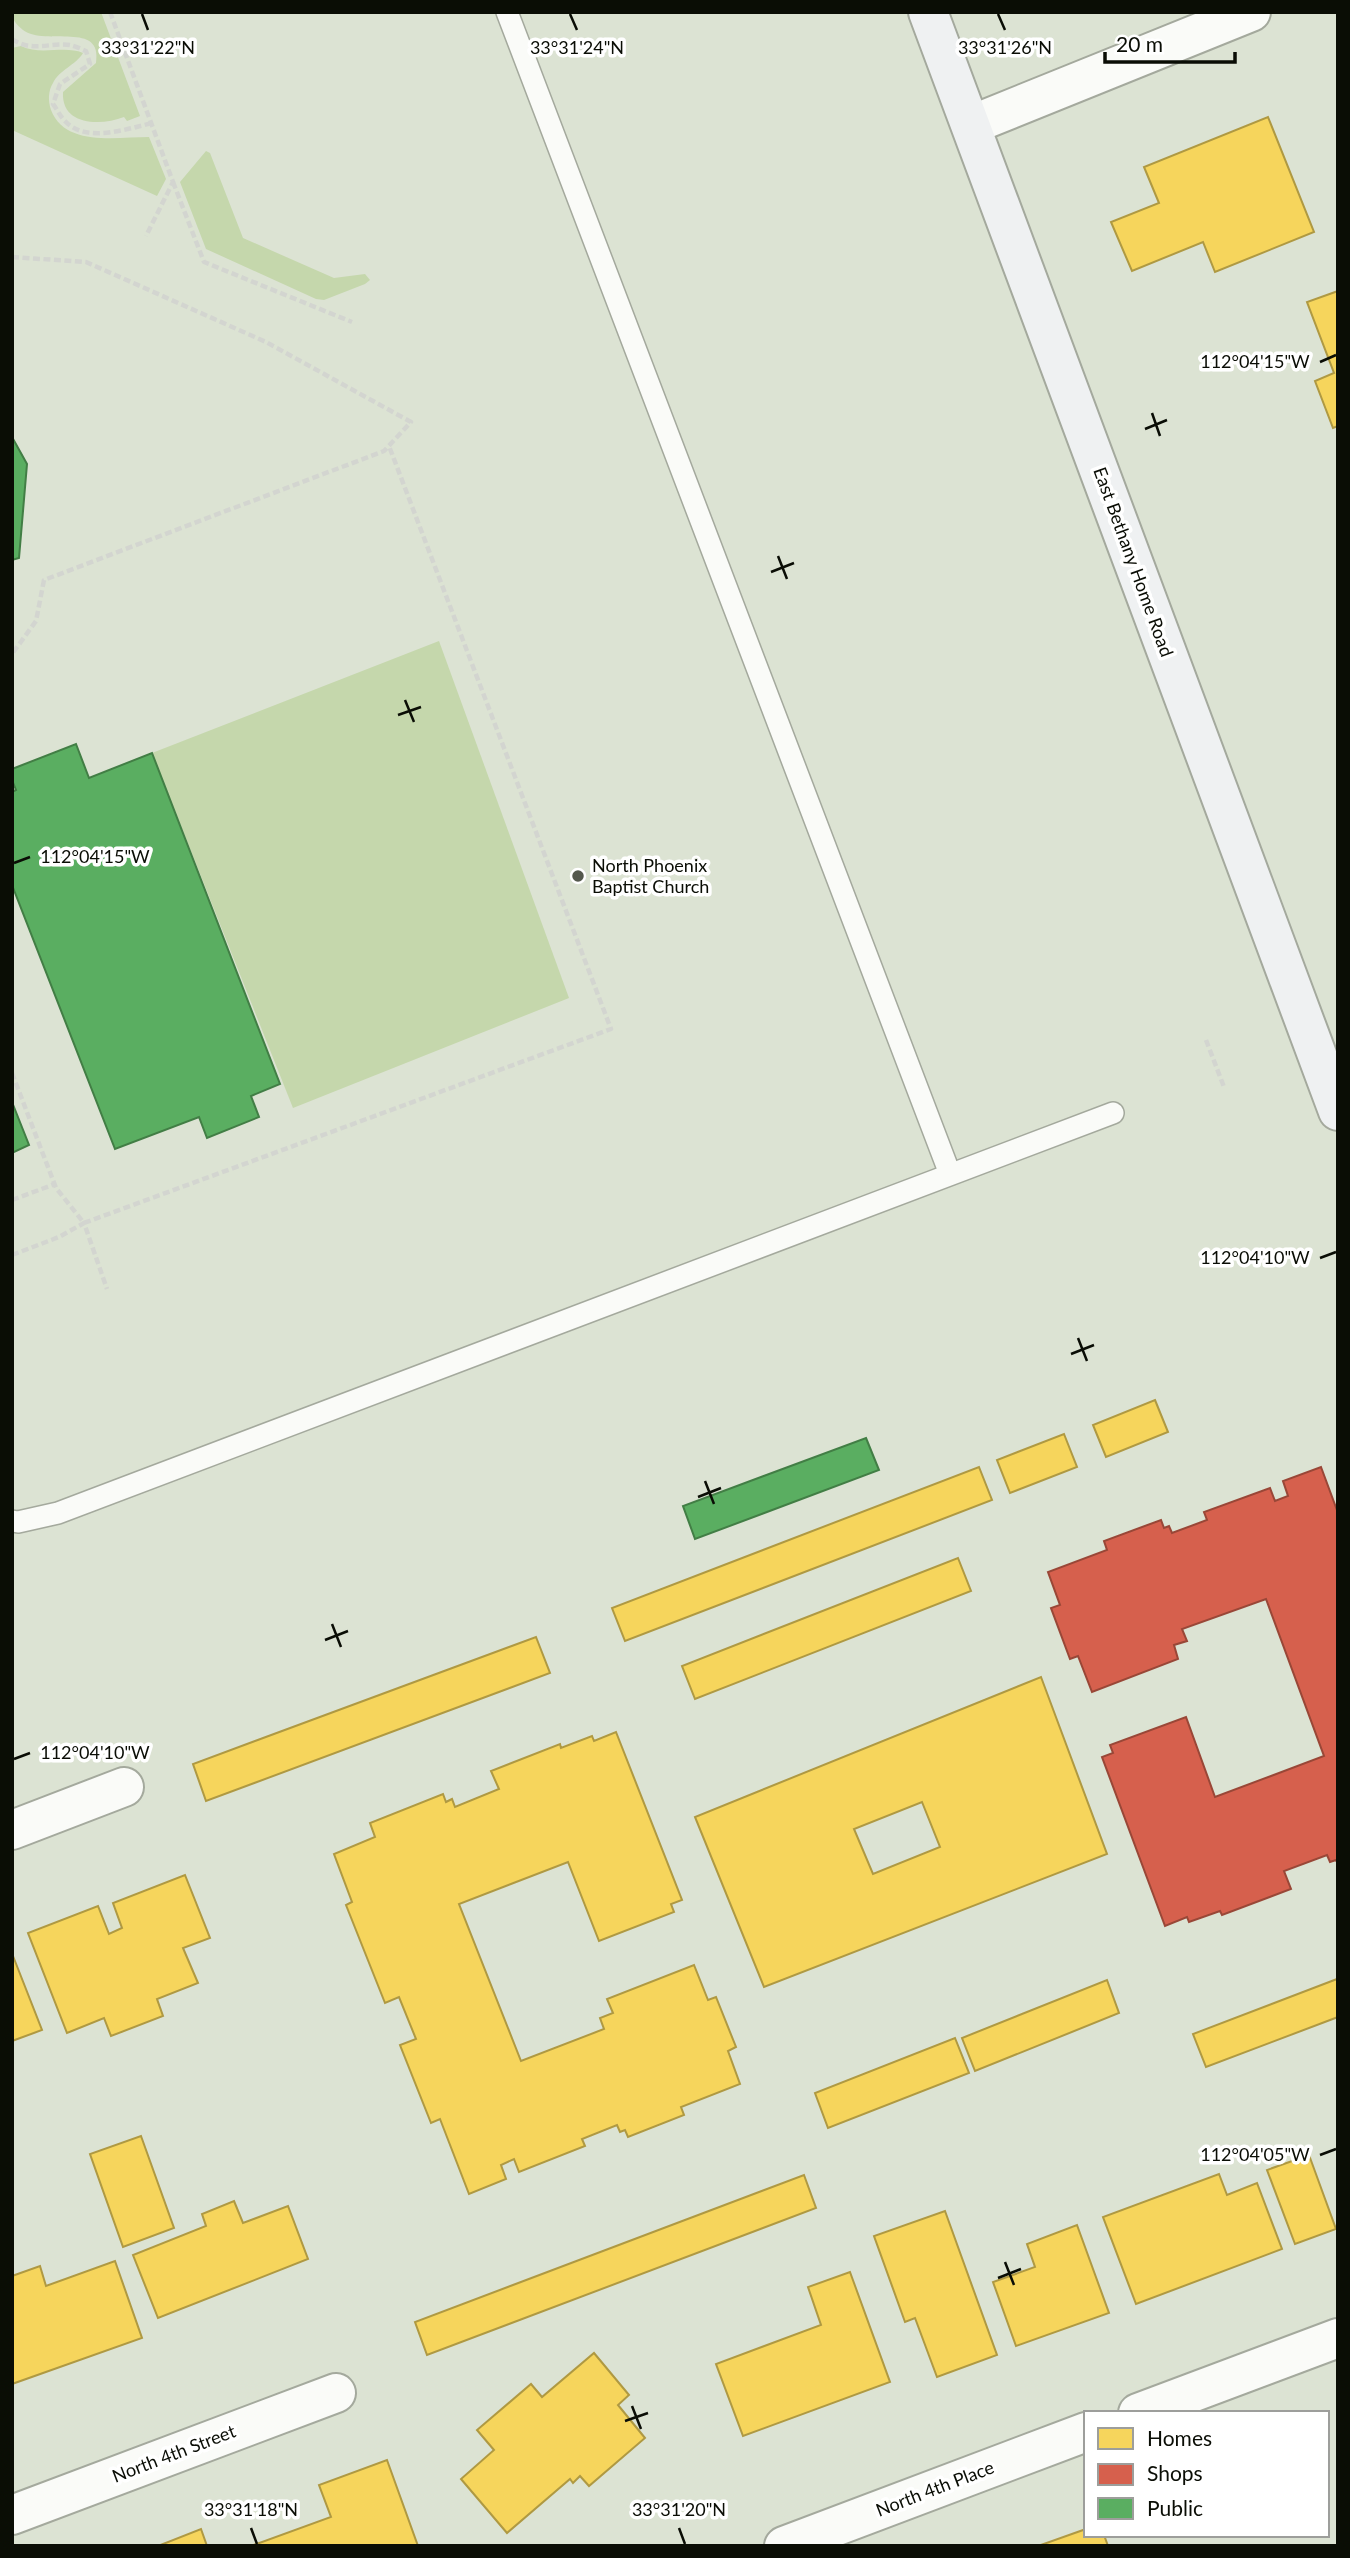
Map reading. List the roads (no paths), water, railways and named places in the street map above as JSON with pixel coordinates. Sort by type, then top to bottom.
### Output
[{"type":"main road","name":"East Bethany Home Road","points":[[928,12],[1338,1111]]},
{"type":"street","points":[[971,125],[1251,12]]},
{"type":"street","points":[[12,1830],[124,1787]]},
{"type":"street","points":[[1143,2411],[1338,2338]]},
{"type":"street","name":"North 4th Street","points":[[12,2515],[336,2393]]},
{"type":"street","name":"North 4th Place","points":[[784,2546],[1084,2433]]},
{"type":"lane","points":[[507,12],[950,1174]]},
{"type":"lane","points":[[12,1521],[58,1513],[1113,1113]]},
{"type":"place","name":"North Phoenix Baptist Church","points":[[578,876]]}]
